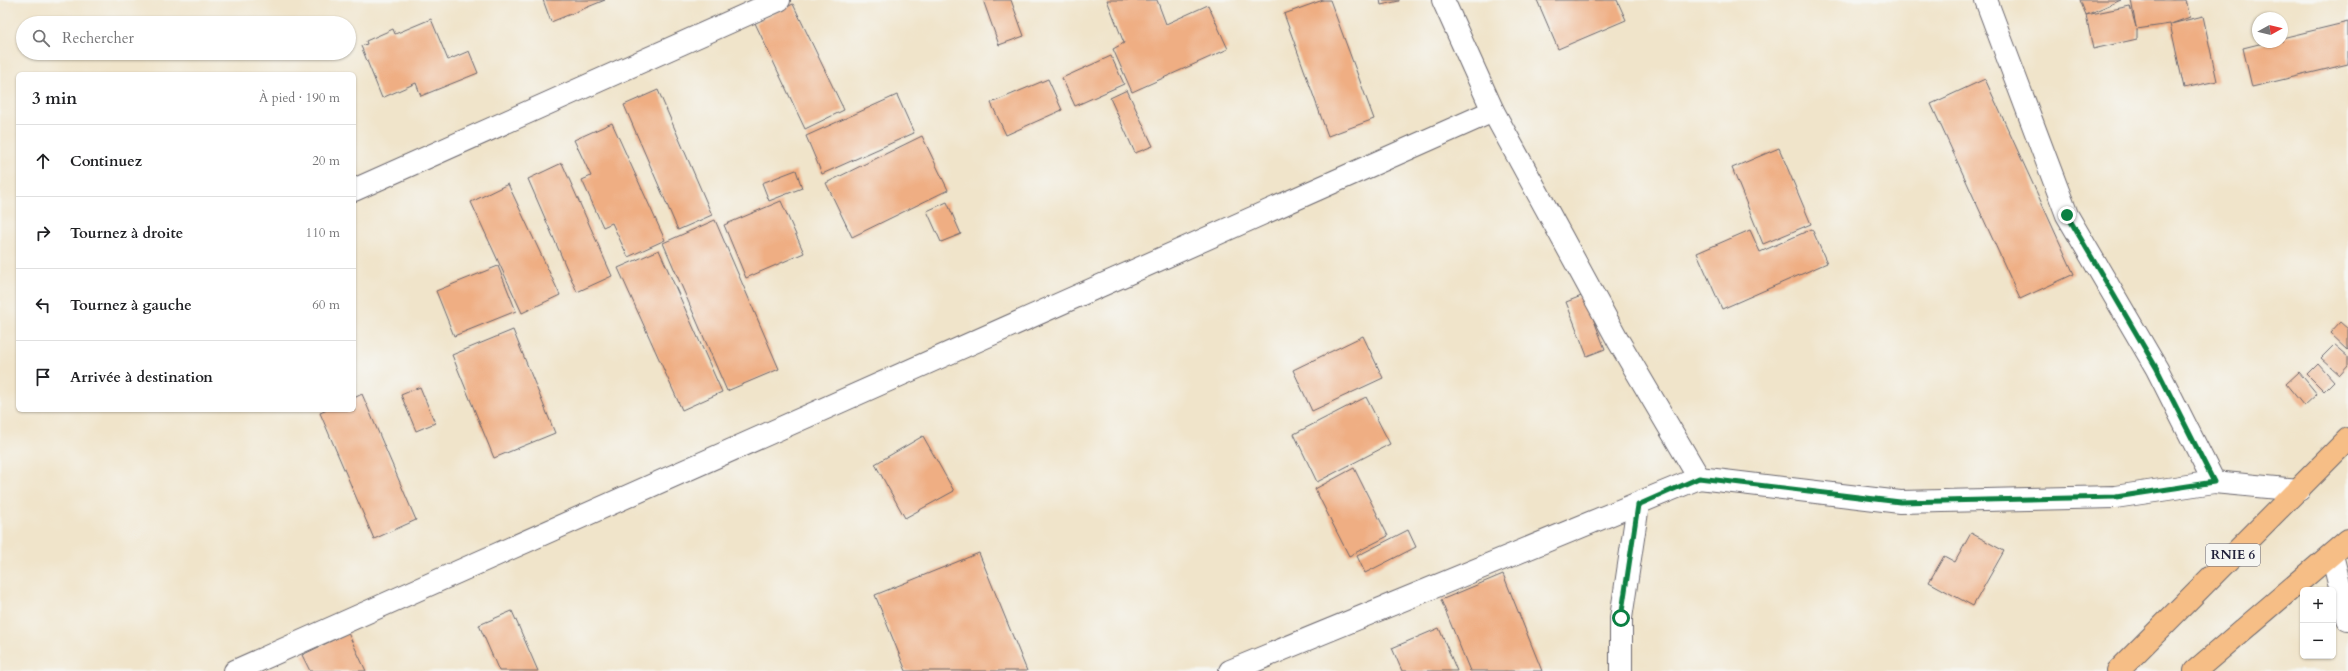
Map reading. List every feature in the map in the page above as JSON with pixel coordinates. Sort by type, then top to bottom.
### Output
[{"type":"main road","name":"RNIE 6","points":[[2118,671],[2348,439]]},
{"type":"main road","points":[[2195,671],[2340,547]]},
{"type":"street","points":[[356,189],[779,0]]},
{"type":"street","points":[[1443,0],[1493,111],[1619,342],[1699,478]]},
{"type":"street","points":[[1986,0],[2067,215],[2157,369],[2214,482]]},
{"type":"street","points":[[235,671],[1493,111]]},
{"type":"street","points":[[1230,671],[1558,535],[1638,505],[1699,478],[1900,502],[2116,497],[2214,482],[2299,490]]},
{"type":"street","points":[[1621,671],[1621,618],[1638,505]]},
{"type":"street","points":[[2340,547],[2348,619]]},
{"type":"building","points":[[543,0],[605,0],[551,22]]},
{"type":"building","points":[[983,0],[1011,0],[1024,36],[999,45]]},
{"type":"building","points":[[1107,0],[1157,0],[1166,24],[1208,5],[1228,49],[1132,92],[1113,49],[1124,43]]},
{"type":"building","points":[[1323,0],[1330,0],[1374,119],[1328,136],[1284,14]]},
{"type":"building","points":[[1380,0],[1399,0],[1399,1],[1381,5]]},
{"type":"building","points":[[1537,0],[1617,0],[1626,20],[1558,49]]},
{"type":"building","points":[[2080,0],[2121,0],[2086,15]]},
{"type":"building","points":[[2131,0],[2186,0],[2190,17],[2171,24],[2203,16],[2217,81],[2184,88],[2170,24],[2137,29],[2137,39],[2093,49],[2086,15],[2130,6],[2136,27]]},
{"type":"building","points":[[793,4],[844,110],[805,129],[755,23]]},
{"type":"building","points":[[431,19],[448,60],[469,51],[478,73],[421,96],[416,83],[382,98],[361,46],[367,44],[366,41],[393,29],[395,34]]},
{"type":"building","points":[[2348,22],[2348,64],[2252,87],[2243,48],[2252,46],[2252,48],[2288,48],[2288,37]]},
{"type":"building","points":[[1111,56],[1124,84],[1075,106],[1062,78]]},
{"type":"building","points":[[1048,79],[1062,110],[1006,135],[991,103]]},
{"type":"building","points":[[1985,79],[2074,274],[2020,299],[1931,104]]},
{"type":"building","points":[[658,90],[712,215],[678,230],[624,105]]},
{"type":"building","points":[[1127,90],[1153,146],[1135,153],[1110,98]]},
{"type":"building","points":[[897,95],[914,133],[822,174],[806,136]]},
{"type":"building","points":[[612,123],[665,240],[628,257],[612,223],[603,227],[582,180],[591,176],[574,140]]},
{"type":"building","points":[[922,136],[948,190],[852,237],[826,183]]},
{"type":"building","points":[[1779,148],[1811,224],[1763,244],[1732,168]]},
{"type":"building","points":[[562,163],[612,276],[577,292],[528,179]]},
{"type":"building","points":[[796,170],[802,188],[769,201],[762,183]]},
{"type":"building","points":[[508,184],[560,295],[522,313],[471,202]]},
{"type":"building","points":[[781,201],[804,253],[746,278],[724,225]]},
{"type":"building","points":[[947,202],[961,234],[941,242],[927,211]]},
{"type":"building","points":[[715,220],[779,369],[727,391],[663,243]]},
{"type":"building","points":[[1812,229],[1827,263],[1722,309],[1697,253],[1750,230],[1760,252]]},
{"type":"building","points":[[659,250],[722,392],[682,410],[618,268]]},
{"type":"building","points":[[498,266],[516,311],[454,336],[436,291]]},
{"type":"building","points":[[1584,295],[1605,349],[1587,356],[1566,302]]},
{"type":"building","points":[[2340,322],[2348,329],[2348,350],[2330,333]]},
{"type":"building","points":[[513,330],[555,433],[494,458],[452,355]]},
{"type":"building","points":[[1363,336],[1383,378],[1312,411],[1293,370]]},
{"type":"building","points":[[2334,345],[2348,357],[2348,366],[2340,375],[2321,358]]},
{"type":"building","points":[[2318,363],[2334,381],[2324,391],[2307,374]]},
{"type":"building","points":[[2299,372],[2317,394],[2304,406],[2286,384]]},
{"type":"building","points":[[420,387],[435,423],[416,431],[401,395]]},
{"type":"building","points":[[362,394],[416,520],[374,539],[320,413],[356,412],[356,397]]},
{"type":"building","points":[[1366,397],[1390,444],[1317,482],[1294,434]]},
{"type":"building","points":[[923,436],[954,491],[905,518],[875,464]]},
{"type":"building","points":[[1354,468],[1388,536],[1349,556],[1315,489]]},
{"type":"building","points":[[1408,530],[1416,547],[1365,573],[1357,556]]},
{"type":"building","points":[[1971,533],[2004,551],[1973,606],[1929,582],[1944,556],[1955,562]]},
{"type":"building","points":[[979,553],[1027,671],[906,671],[875,595]]},
{"type":"building","points":[[1503,574],[1542,671],[1470,671],[1441,600]]},
{"type":"building","points":[[512,611],[538,671],[499,671],[479,625]]},
{"type":"building","points":[[1439,628],[1457,671],[1402,671],[1392,648]]},
{"type":"building","points":[[348,633],[366,671],[310,671],[302,655]]},
{"type":"route","points":[[1621,618],[1638,505],[1699,478],[1900,502],[2116,497],[2214,482],[2157,369],[2067,215]]}]
